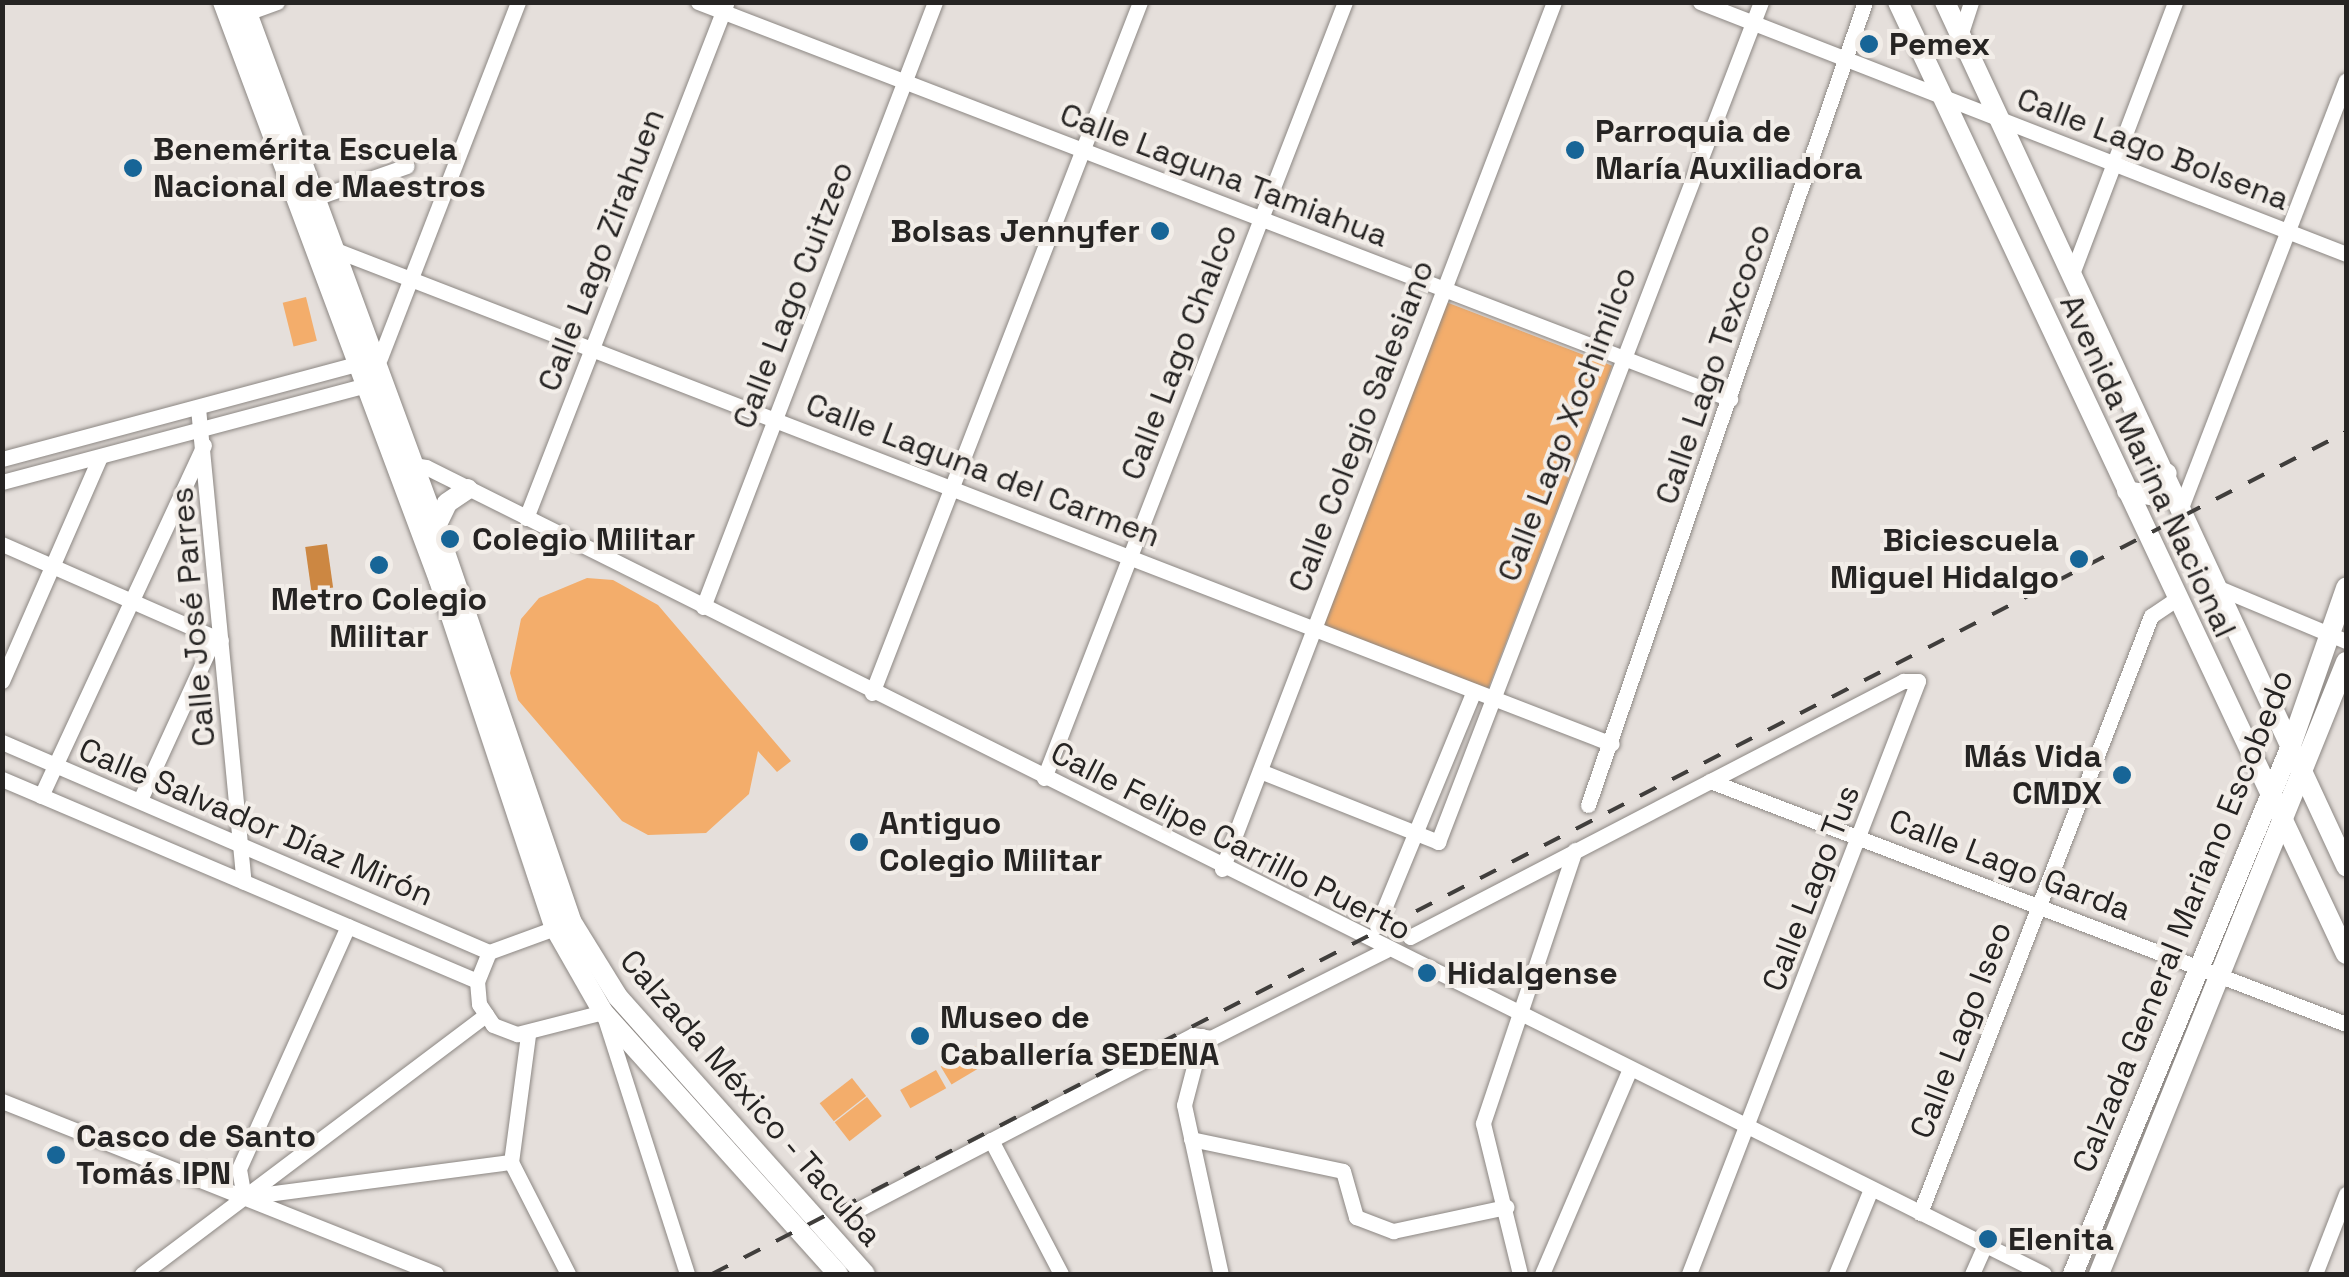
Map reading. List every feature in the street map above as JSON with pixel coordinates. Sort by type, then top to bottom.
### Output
[{"type":"main road","name":"Calzada México - Tacuba","points":[[223,2],[374,383],[563,925],[603,1012],[770,1197],[836,1262],[865,1274]]},
{"type":"main road","name":"Avenida Marina Nacional","points":[[1898,2],[1938,95],[2346,954]]},
{"type":"main road","name":"Avenida Marina Nacional","points":[[1945,2],[2181,502],[2346,866]]},
{"type":"main road","name":"Calzada México - Tacuba","points":[[245,8],[332,248],[365,363]]},
{"type":"main road","name":"Calzada México - Tacuba","points":[[403,465],[436,526],[563,925],[618,997],[789,1187],[836,1262]]},
{"type":"main road","points":[[2127,491],[2154,496],[2167,473]]},
{"type":"main road","points":[[436,526],[447,503],[468,489]]},
{"type":"main road","points":[[2140,518],[2154,498],[2181,502]]},
{"type":"main road","name":"Calzada General Mariano Escobedo","points":[[2073,1274],[2198,966],[2338,638],[2346,588]]},
{"type":"main road","name":"Calzada General Mariano Escobedo","points":[[2099,1274],[2305,775],[2346,662]]},
{"type":"main road","points":[[770,1197],[785,1200],[789,1187]]},
{"type":"street","points":[[245,8],[277,2]]},
{"type":"street","points":[[2,459],[365,363],[383,354],[518,2]]},
{"type":"street","name":"Calle Laguna Tamiahua","points":[[698,2],[724,7],[905,82],[1730,399]]},
{"type":"street","name":"Calle Lago Cuitzeo","points":[[702,607],[935,2]]},
{"type":"street","points":[[872,693],[1140,2]]},
{"type":"street","name":"Calle Lago Chalco","points":[[1044,778],[1345,2]]},
{"type":"street","name":"Calle Colegio Salesiano","points":[[1222,869],[1554,2]]},
{"type":"street","name":"Calle Lago Bolsena","points":[[1700,2],[2346,254]]},
{"type":"street","name":"Calle Lago Xochimilco","points":[[1414,837],[1438,842],[1621,357],[1762,2]]},
{"type":"street","name":"Calle Lago Texcoco","points":[[1588,805],[1865,2]]},
{"type":"street","points":[[1960,33],[1972,2]]},
{"type":"street","points":[[2073,271],[2175,2]]},
{"type":"street","name":"Calle Lago Zirahuen","points":[[526,518],[724,7]]},
{"type":"street","points":[[2181,502],[2346,81]]},
{"type":"street","points":[[315,198],[407,166]]},
{"type":"street","name":"Calle Laguna del Carmen","points":[[332,248],[1612,744]]},
{"type":"street","points":[[2,482],[130,449],[204,436],[374,383]]},
{"type":"street","name":"Calle José Parres","points":[[198,408],[204,436],[218,639],[244,882]]},
{"type":"street","points":[[125,427],[130,449]]},
{"type":"street","points":[[41,796],[59,766],[204,436]]},
{"type":"street","points":[[2,681],[100,457]]},
{"type":"street","name":"Calle Felipe Carrillo Puerto","points":[[403,465],[468,489],[1222,869],[2044,1274]]},
{"type":"street","points":[[2,544],[218,639],[140,800]]},
{"type":"street","points":[[2219,588],[2338,638]]},
{"type":"street","name":"Calle Lago Iseo","points":[[1920,1213],[2152,616],[2176,599]]},
{"type":"street","name":"Calle Lago Tus","points":[[1689,1274],[1750,1130],[1918,688],[1913,678],[1904,681],[1710,781]]},
{"type":"street","points":[[1376,926],[1474,690]]},
{"type":"street","name":"Calle Salvador Díaz Mirón","points":[[2,742],[488,952]]},
{"type":"street","points":[[1260,770],[1414,837]]},
{"type":"street","name":"Calle Salvador Díaz Mirón","points":[[2,779],[476,982]]},
{"type":"street","points":[[1410,937],[1710,781]]},
{"type":"street","name":"Calle Lago Garda","points":[[1710,781],[2346,1024]]},
{"type":"street","points":[[1520,1274],[1483,1123],[1575,850]]},
{"type":"street","points":[[378,939],[392,928],[391,911]]},
{"type":"street","points":[[563,925],[488,952],[476,982],[486,1015],[505,1031],[528,1034],[603,1012],[681,1272]]},
{"type":"street","points":[[244,1197],[239,1169],[348,926]]},
{"type":"street","points":[[855,1211],[1202,1036],[1211,1038],[1386,950]]},
{"type":"street","points":[[142,1274],[486,1015]]},
{"type":"street","points":[[528,1034],[511,1162],[568,1274]]},
{"type":"street","points":[[1202,1036],[1184,1105],[1220,1274]]},
{"type":"street","points":[[1542,1274],[1630,1071]]},
{"type":"street","points":[[2,1101],[436,1274]]},
{"type":"street","points":[[1191,1139],[1344,1172],[1356,1217],[1393,1231],[1506,1207]]},
{"type":"street","points":[[992,1140],[1061,1274]]},
{"type":"street","points":[[244,1197],[511,1162]]},
{"type":"street","points":[[1836,1274],[1871,1189]]},
{"type":"street","points":[[2315,1274],[2346,1194]]},
{"type":"street","points":[[1972,1274],[1985,1245]]},
{"type":"shaded area","points":[[306,297],[317,341],[294,346],[283,303]]},
{"type":"shaded area","points":[[1446,302],[1612,366],[1488,689],[1322,625]]},
{"type":"shaded area","points":[[327,544],[333,588],[311,591],[305,547]]},
{"type":"shaded area","points":[[587,578],[613,580],[658,605],[791,761],[777,772],[758,751],[749,794],[706,833],[648,835],[622,821],[518,700],[510,673],[521,619],[539,598]]},
{"type":"shaded area","points":[[975,1046],[986,1064],[952,1085],[941,1067]]},
{"type":"shaded area","points":[[936,1070],[946,1088],[910,1108],[900,1090]]},
{"type":"shaded area","points":[[852,1078],[866,1096],[834,1121],[820,1103]]},
{"type":"shaded area","points":[[867,1097],[882,1116],[849,1141],[835,1122]]},
{"type":"railway","points":[[712,1274],[2346,432]]},
{"type":"place","name":"Pemex","points":[[1869,44]]},
{"type":"place","name":"Parroquia de María Auxiliadora","points":[[1575,150]]},
{"type":"place","name":"Benemérita Escuela Nacional de Maestros","points":[[133,168]]},
{"type":"place","name":"Bolsas Jennyfer","points":[[1160,231]]},
{"type":"place","name":"Colegio Militar","points":[[450,539]]},
{"type":"place","name":"Biciescuela Miguel Hidalgo","points":[[2079,559]]},
{"type":"place","name":"Metro Colegio Militar","points":[[379,565]]},
{"type":"place","name":"Más Vida CMDX","points":[[2122,775]]},
{"type":"place","name":"Antiguo Colegio Militar","points":[[859,842]]},
{"type":"place","name":"Hidalgense","points":[[1427,973]]},
{"type":"place","name":"Museo de Caballería SEDENA","points":[[920,1036]]},
{"type":"place","name":"Casco de Santo Tomás IPN","points":[[56,1155]]},
{"type":"place","name":"Elenita","points":[[1988,1239]]}]
